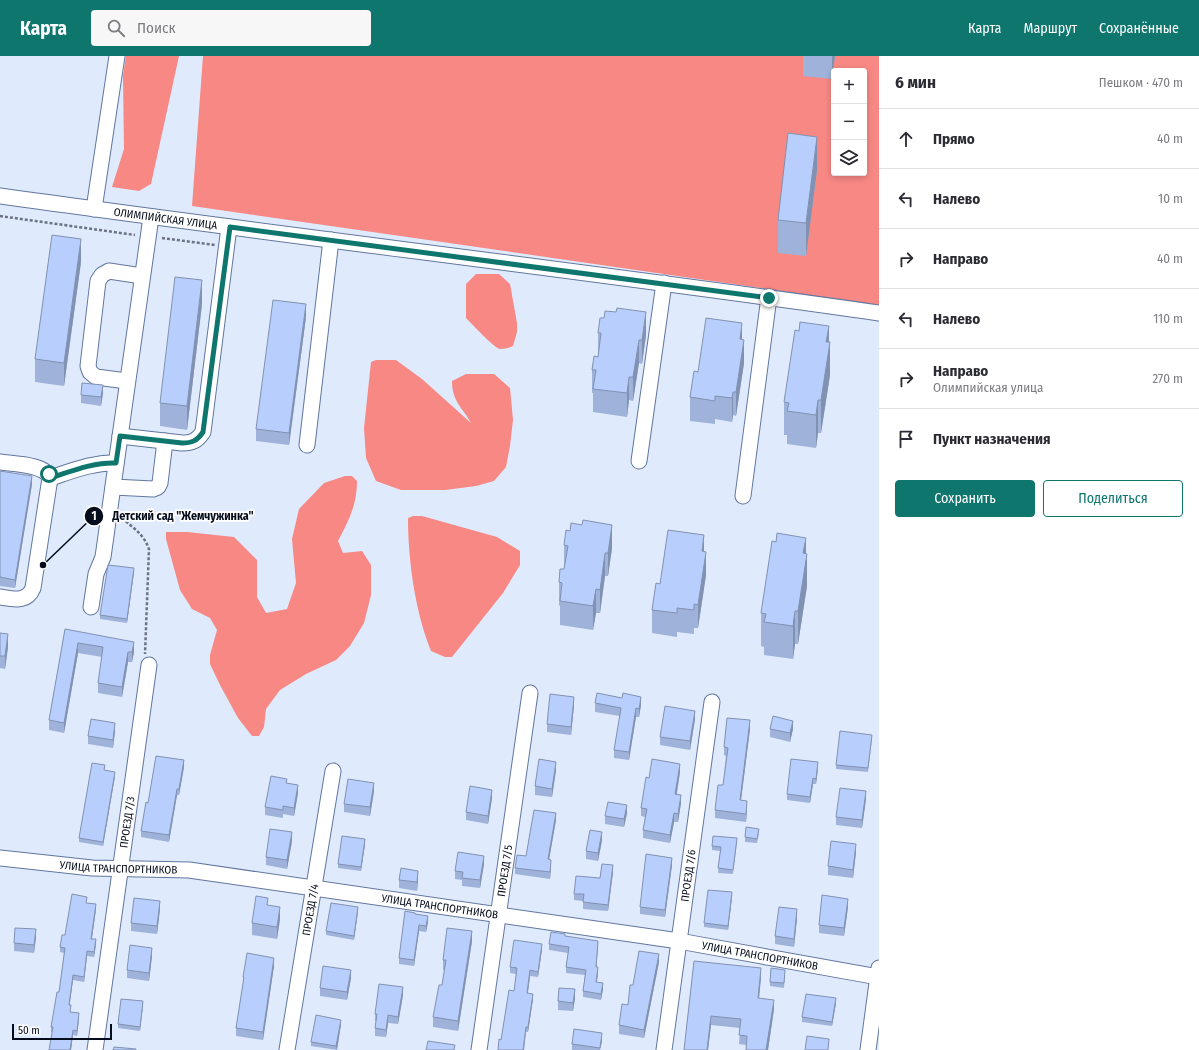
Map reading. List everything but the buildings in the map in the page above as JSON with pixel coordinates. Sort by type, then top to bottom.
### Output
[{"type":"street","points":[[94,209],[117,56]]},
{"type":"street","name":"ОЛИМПИЙСКАЯ УЛИЦА","points":[[0,196],[151,217],[664,283],[879,313]]},
{"type":"street","points":[[91,607],[96,574],[103,557],[151,217]]},
{"type":"street","points":[[120,436],[191,443],[198,439],[203,432],[230,227]]},
{"type":"street","points":[[307,445],[331,240]]},
{"type":"street","points":[[127,381],[96,377],[90,372],[88,366],[98,280],[102,275],[109,271],[142,276]]},
{"type":"street","points":[[639,461],[664,283]]},
{"type":"street","points":[[743,496],[769,298]]},
{"type":"street","points":[[113,487],[153,489],[158,487],[160,483],[165,441]]},
{"type":"street","points":[[0,462],[40,468],[49,474],[50,478],[31,594],[14,600],[0,597]]},
{"type":"street","points":[[50,478],[105,462],[116,463]]},
{"type":"street","name":"ПРОЕЗД 7/3","points":[[95,1050],[149,665]]},
{"type":"street","name":"ПРОЕЗД 7/5","points":[[479,1050],[530,692]]},
{"type":"street","name":"ПРОЕЗД 7/6","points":[[664,1050],[712,702]]},
{"type":"street","name":"ПРОЕЗД 7/4","points":[[287,1050],[333,771]]},
{"type":"street","name":"УЛИЦА ТРАНСПОРТНИКОВ","points":[[0,858],[74,867],[121,870],[189,870],[679,941],[878,973]]},
{"type":"street","points":[[868,1050],[878,973]]},
{"type":"path","points":[[0,216],[149,237],[227,246]]},
{"type":"path","points":[[120,514],[126,522],[139,532],[146,540],[149,549],[144,652],[149,665]]},
{"type":"shaded area","points":[[126,56],[179,56],[151,184],[139,191],[112,187],[124,149],[123,76]]},
{"type":"shaded area","points":[[203,56],[879,56],[879,305],[192,206]]},
{"type":"shaded area","points":[[476,274],[499,274],[510,284],[517,323],[517,332],[513,346],[500,349],[488,340],[466,318],[466,284]]},
{"type":"shaded area","points":[[376,360],[396,360],[422,379],[471,423],[456,400],[452,388],[452,381],[466,374],[494,374],[510,388],[513,420],[510,446],[506,467],[494,481],[476,486],[445,490],[401,490],[376,481],[366,458],[364,428],[371,362]]},
{"type":"shaded area","points":[[345,476],[352,476],[357,481],[357,490],[352,512],[338,541],[343,553],[362,551],[371,565],[371,595],[364,623],[350,646],[336,660],[306,674],[280,690],[266,709],[264,727],[259,736],[252,736],[238,718],[210,664],[210,655],[217,630],[210,618],[192,609],[180,590],[166,539],[166,532],[187,532],[234,537],[257,560],[257,597],[266,613],[287,609],[296,583],[292,539],[299,509],[324,483]]},
{"type":"shaded area","points":[[413,516],[422,516],[497,537],[520,551],[520,565],[503,593],[452,657],[445,657],[431,651],[425,636],[417,603],[409,551],[408,518]]},
{"type":"place","name":"Детский сад \"Жемчужинка\"","points":[[43,565]]},
{"type":"route","points":[[49,474],[50,478],[105,462],[116,463],[120,436],[182,443],[191,443],[198,439],[203,432],[230,227],[769,298]]}]
